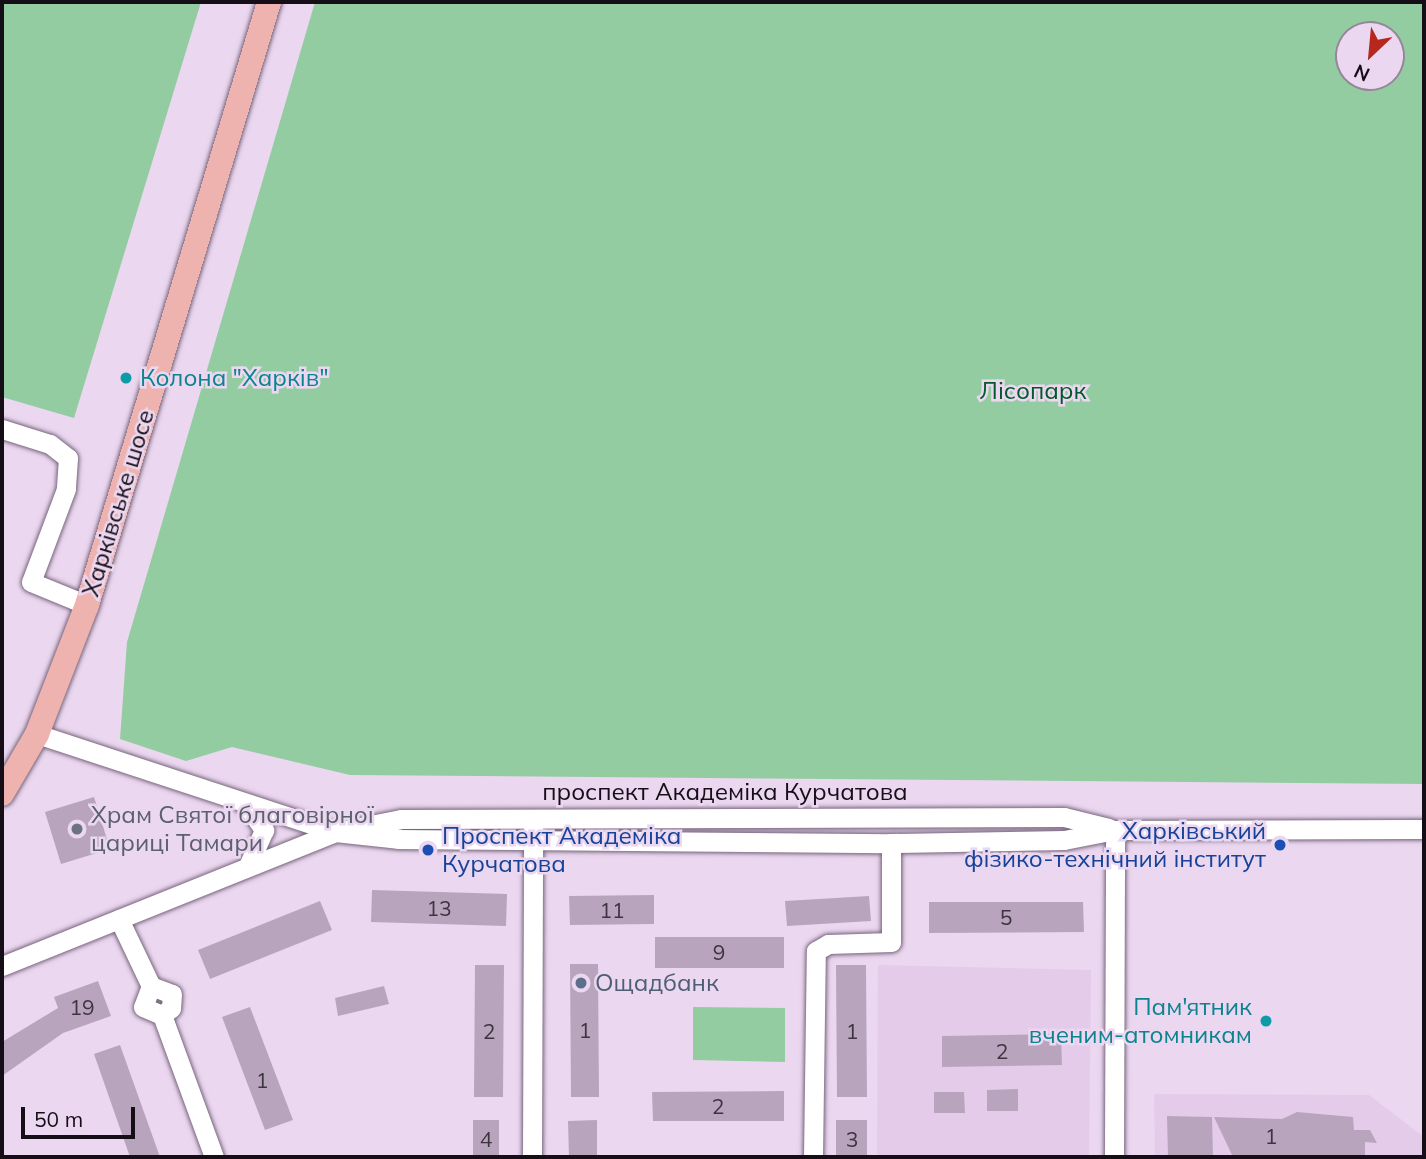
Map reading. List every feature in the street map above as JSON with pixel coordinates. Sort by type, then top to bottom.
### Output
[{"type":"main road","name":"Харківське шосе","points":[[2,794],[37,734],[87,605],[269,2]]},
{"type":"street","points":[[2,429],[50,444],[68,458],[66,489],[31,582],[87,605]]},
{"type":"street","points":[[37,734],[335,832]]},
{"type":"street","points":[[246,804],[264,831],[248,866]]},
{"type":"street","points":[[532,1157],[533,816]]},
{"type":"street","name":"проспект Академіка Курчатова","points":[[2,966],[335,832],[401,819],[533,816],[1064,817],[1115,830]]},
{"type":"street","name":"проспект Академіка Курчатова","points":[[335,832],[398,839],[533,837],[891,843],[1064,840],[1115,830],[1424,829]]},
{"type":"street","points":[[1114,1157],[1115,830]]},
{"type":"street","points":[[813,1157],[816,951],[828,944],[891,942],[891,843]]},
{"type":"street","points":[[119,919],[151,986],[144,1007],[162,1015],[214,1157]]},
{"type":"shaded area","points":[[878,965],[1091,970],[1089,1157],[877,1157]]},
{"type":"shaded area","points":[[1154,1094],[1369,1095],[1424,1137],[1424,1157],[1155,1157]]},
{"type":"green space","points":[[2,2],[201,2],[74,418],[2,397]]},
{"type":"green space","name":"Лісопарк","points":[[315,2],[1424,2],[1424,784],[350,775],[232,747],[186,761],[120,739],[127,642]]},
{"type":"green space","points":[[693,1007],[785,1008],[785,1062],[693,1060]]},
{"type":"building","name":"Храм Святої благовірної цариці Тамари","points":[[94,797],[110,849],[61,864],[45,812]]},
{"type":"building","points":[[372,890],[507,894],[506,926],[371,922]]},
{"type":"building","points":[[654,895],[654,924],[570,925],[569,896]]},
{"type":"building","points":[[869,896],[871,921],[787,926],[785,901]]},
{"type":"building","points":[[320,901],[332,930],[210,979],[198,950]]},
{"type":"building","points":[[929,902],[1083,902],[1084,932],[929,933]]},
{"type":"building","points":[[655,937],[784,937],[784,968],[655,968]]},
{"type":"building","points":[[570,964],[598,964],[599,1097],[571,1097]]},
{"type":"building","points":[[475,965],[504,965],[503,1097],[474,1097]]},
{"type":"building","points":[[836,965],[866,965],[867,1097],[837,1097]]},
{"type":"building","points":[[98,981],[111,1016],[63,1033],[2,1076],[2,1042],[58,1008],[54,997]]},
{"type":"building","points":[[384,986],[389,1004],[338,1016],[335,998]]},
{"type":"building","points":[[250,1007],[293,1120],[265,1130],[222,1017]]},
{"type":"building","points":[[1061,1034],[1062,1065],[942,1067],[942,1036]]},
{"type":"building","points":[[120,1045],[160,1157],[130,1157],[94,1054]]},
{"type":"building","points":[[1018,1089],[1018,1111],[987,1111],[987,1090]]},
{"type":"building","points":[[784,1091],[784,1121],[653,1121],[652,1092]]},
{"type":"building","points":[[934,1092],[964,1092],[965,1113],[934,1113]]},
{"type":"building","points":[[1297,1112],[1353,1117],[1354,1130],[1370,1130],[1377,1143],[1365,1142],[1365,1157],[1233,1157],[1214,1117],[1282,1119]]},
{"type":"building","points":[[1167,1116],[1212,1117],[1213,1157],[1168,1157]]},
{"type":"building","points":[[473,1120],[499,1120],[499,1157],[473,1157]]},
{"type":"building","points":[[597,1120],[597,1157],[569,1157],[568,1121]]},
{"type":"building","points":[[836,1120],[867,1120],[867,1157],[836,1157]]},
{"type":"place","name":"Колона \"Харків\"","points":[[126,378]]},
{"type":"place","name":"Храм Святої благовірної цариці Тамари","points":[[77,829]]},
{"type":"place","name":"Харківський фізико-технічний інститут","points":[[1280,845]]},
{"type":"place","name":"Проспект Академіка Курчатова","points":[[428,850]]},
{"type":"place","name":"Ощадбанк","points":[[581,983]]},
{"type":"place","name":"Пам'ятник вченим-атомникам","points":[[1266,1021]]}]
